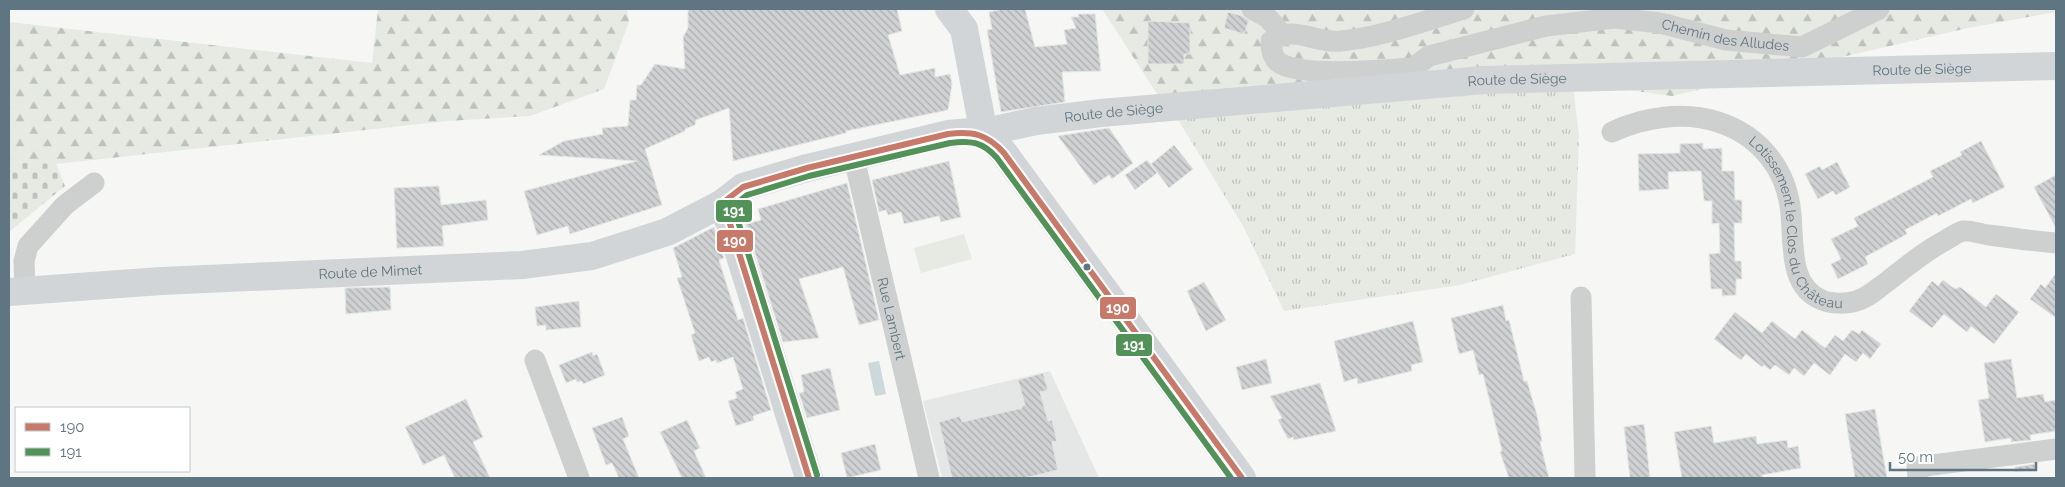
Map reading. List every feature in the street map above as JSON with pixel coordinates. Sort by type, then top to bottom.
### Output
[{"type":"main road","points":[[949,9],[964,29],[981,118],[982,133],[990,138],[1004,153],[1242,478]]},
{"type":"main road","name":"Route de Siège","points":[[854,158],[948,134],[982,133],[1036,121],[1409,77],[1484,80],[2056,66]]},
{"type":"main road","name":"Route de Mimet","points":[[17,291],[170,281],[522,266],[592,256],[667,232],[721,204],[743,187],[806,168],[854,158]]},
{"type":"main road","points":[[721,204],[730,224],[809,478]]},
{"type":"street","points":[[1252,9],[1267,17],[1281,33]]},
{"type":"street","points":[[1409,77],[1297,68],[1280,63],[1271,52],[1271,40],[1281,33],[1296,33],[1320,40],[1340,41],[1397,29],[1464,9]]},
{"type":"street","name":"Chemin des Alludes","points":[[1409,77],[1429,56],[1536,29],[1615,18],[1660,23],[1726,40],[1802,47],[1879,9]]},
{"type":"street","name":"Lotissement le Clos du Château","points":[[1612,132],[1642,121],[1687,116],[1708,118],[1727,125],[1744,133],[1759,145],[1772,159],[1781,176],[1790,204],[1794,261],[1798,277],[1807,289],[1822,300],[1842,303],[1856,301],[1870,294],[1931,248],[1962,231],[2056,243]]},
{"type":"street","name":"Rue Lambert","points":[[854,158],[929,478]]},
{"type":"street","points":[[17,291],[28,246],[65,205],[94,183]]},
{"type":"street","points":[[1581,297],[1585,478]]},
{"type":"street","points":[[535,360],[579,478]]},
{"type":"street","points":[[1918,478],[1917,467],[2056,449]]},
{"type":"shaded area","points":[[879,361],[886,394],[875,396],[868,363]]},
{"type":"shaded area","points":[[1050,371],[1099,478],[942,478],[923,401]]},
{"type":"green space","points":[[378,9],[627,9],[629,22],[604,89],[530,116],[447,121],[56,164],[9,162],[9,22],[372,63]]},
{"type":"green space","points":[[1102,9],[2056,9],[2056,12],[1968,28],[1672,96],[1498,72],[1161,100]]},
{"type":"green space","points":[[1573,86],[1579,137],[1575,254],[1460,285],[1284,311],[1243,226],[1175,115]]},
{"type":"green space","points":[[9,162],[56,164],[65,186],[9,232]]},
{"type":"green space","points":[[964,234],[972,259],[921,273],[914,248]]},
{"type":"building","points":[[688,9],[897,9],[902,31],[888,35],[900,75],[935,68],[935,77],[950,74],[952,84],[948,110],[846,131],[846,133],[733,161],[729,108],[696,120],[695,125],[685,129],[685,131],[645,149],[662,205],[570,234],[568,226],[537,235],[524,191],[637,161],[539,155],[564,141],[603,134],[602,128],[628,126],[630,100],[636,100],[637,85],[641,85],[655,64],[685,69],[683,37],[688,28]]},
{"type":"building","points":[[1004,9],[1025,9],[1035,47],[1067,44],[1064,30],[1076,28],[1071,17],[1079,17],[1078,14],[1095,14],[1101,71],[1062,72],[1065,102],[1001,112],[987,30],[992,29],[989,12]]},
{"type":"building","points":[[1228,12],[1242,16],[1249,21],[1244,34],[1224,28]]},
{"type":"building","points":[[1148,21],[1190,23],[1190,54],[1184,54],[1184,64],[1148,64]]},
{"type":"building","points":[[1109,128],[1133,163],[1112,179],[1109,175],[1094,185],[1058,136]]},
{"type":"building","points":[[1981,141],[2005,187],[1973,203],[1971,199],[1938,216],[1937,213],[1905,230],[1907,234],[1865,257],[1868,264],[1838,279],[1831,264],[1841,259],[1831,239],[1858,226],[1854,218],[1933,177],[1930,171],[1962,155],[1960,152]]},
{"type":"building","points":[[1703,143],[1703,149],[1722,148],[1722,171],[1734,171],[1735,200],[1742,200],[1742,223],[1734,223],[1735,261],[1741,261],[1742,279],[1736,279],[1736,295],[1722,296],[1722,289],[1711,289],[1709,254],[1720,253],[1719,223],[1712,224],[1712,201],[1704,201],[1701,171],[1668,172],[1669,189],[1639,191],[1638,154],[1680,153],[1680,144]]},
{"type":"building","points":[[1174,145],[1193,169],[1169,188],[1151,164]]},
{"type":"building","points":[[1147,160],[1157,173],[1135,190],[1125,175]]},
{"type":"building","points":[[949,161],[961,217],[941,222],[939,216],[904,224],[901,212],[888,215],[886,210],[879,212],[872,180]]},
{"type":"building","points":[[1837,162],[1850,187],[1836,195],[1833,191],[1818,199],[1805,174],[1820,166],[1822,170]]},
{"type":"building","points":[[2056,175],[2056,228],[2034,187]]},
{"type":"building","points":[[847,183],[879,320],[859,325],[843,267],[799,279],[819,338],[783,342],[746,224],[761,220],[758,209]]},
{"type":"building","points":[[439,186],[441,205],[486,200],[488,220],[442,226],[444,246],[397,248],[394,188]]},
{"type":"building","points":[[714,227],[724,258],[719,260],[738,320],[743,318],[771,410],[753,416],[754,420],[736,426],[728,401],[737,398],[735,392],[743,389],[733,357],[717,363],[716,360],[711,362],[709,357],[699,361],[691,335],[695,333],[677,278],[682,277],[673,248]]},
{"type":"building","points":[[2056,273],[2056,318],[2030,299],[2041,284],[2045,288]]},
{"type":"building","points":[[1943,280],[1955,289],[1960,287],[1986,307],[1996,294],[2019,312],[1994,344],[1971,326],[1967,332],[1944,314],[1932,328],[1909,311],[1932,281],[1938,286]]},
{"type":"building","points":[[1204,282],[1226,320],[1206,331],[1187,291]]},
{"type":"building","points":[[390,287],[391,310],[346,314],[345,288]]},
{"type":"building","points":[[579,301],[581,327],[546,330],[546,325],[537,326],[535,307]]},
{"type":"building","points":[[1503,305],[1506,321],[1509,320],[1524,381],[1527,381],[1537,415],[1542,441],[1540,442],[1549,478],[1509,478],[1500,452],[1502,451],[1483,374],[1479,375],[1473,350],[1459,354],[1451,318]]},
{"type":"building","points":[[1735,312],[1762,333],[1772,321],[1795,339],[1802,330],[1825,348],[1835,335],[1843,341],[1852,330],[1859,334],[1862,330],[1881,344],[1870,359],[1863,353],[1856,362],[1845,354],[1830,375],[1814,363],[1804,376],[1794,368],[1789,375],[1775,365],[1770,370],[1764,365],[1762,367],[1746,354],[1741,360],[1714,339]]},
{"type":"building","points":[[1413,321],[1423,362],[1411,365],[1412,371],[1358,384],[1357,378],[1344,382],[1334,341]]},
{"type":"building","points":[[592,352],[593,356],[597,354],[605,375],[583,384],[582,381],[577,382],[576,379],[566,383],[559,365]]},
{"type":"building","points":[[1266,359],[1272,383],[1242,390],[1236,367]]},
{"type":"building","points":[[2011,359],[2017,398],[2043,394],[2045,402],[2056,400],[2056,431],[2030,435],[2031,440],[2011,442],[2011,438],[1985,442],[1978,400],[1989,398],[1984,363]]},
{"type":"building","points":[[830,368],[840,410],[807,418],[799,393],[804,392],[801,375]]},
{"type":"building","points":[[1043,373],[1048,390],[1040,392],[1048,421],[1052,420],[1057,441],[1052,442],[1058,470],[1025,478],[952,478],[939,422],[960,416],[962,422],[1022,408],[1022,405],[1025,405],[1018,380]]},
{"type":"building","points":[[1320,383],[1336,431],[1294,440],[1293,437],[1288,439],[1278,420],[1282,418],[1270,396]]},
{"type":"building","points":[[466,399],[483,437],[473,442],[490,478],[455,478],[444,455],[423,465],[405,427]]},
{"type":"building","points":[[1875,409],[1887,478],[1855,478],[1845,414]]},
{"type":"building","points":[[622,417],[629,436],[623,439],[639,478],[619,478],[612,463],[606,465],[592,428]]},
{"type":"building","points":[[687,420],[700,448],[694,451],[706,478],[682,478],[660,432]]},
{"type":"building","points":[[1644,424],[1650,478],[1630,478],[1624,427]]},
{"type":"building","points":[[1711,426],[1714,443],[1756,436],[1757,444],[1787,440],[1788,448],[1798,446],[1801,468],[1762,475],[1763,478],[1682,478],[1674,432]]},
{"type":"building","points":[[875,444],[881,470],[847,478],[841,453]]},
{"type":"building","points":[[2035,464],[2035,469],[2015,472],[2015,467]]},
{"type":"transit line","name":"190","points":[[809,478],[730,224],[721,204],[743,187],[807,168],[948,134],[965,133],[985,138],[1004,153],[1242,478]]},
{"type":"transit line","name":"191","points":[[817,475],[732,207],[747,195],[809,176],[950,143],[970,142],[982,145],[997,158],[1231,478]]}]
